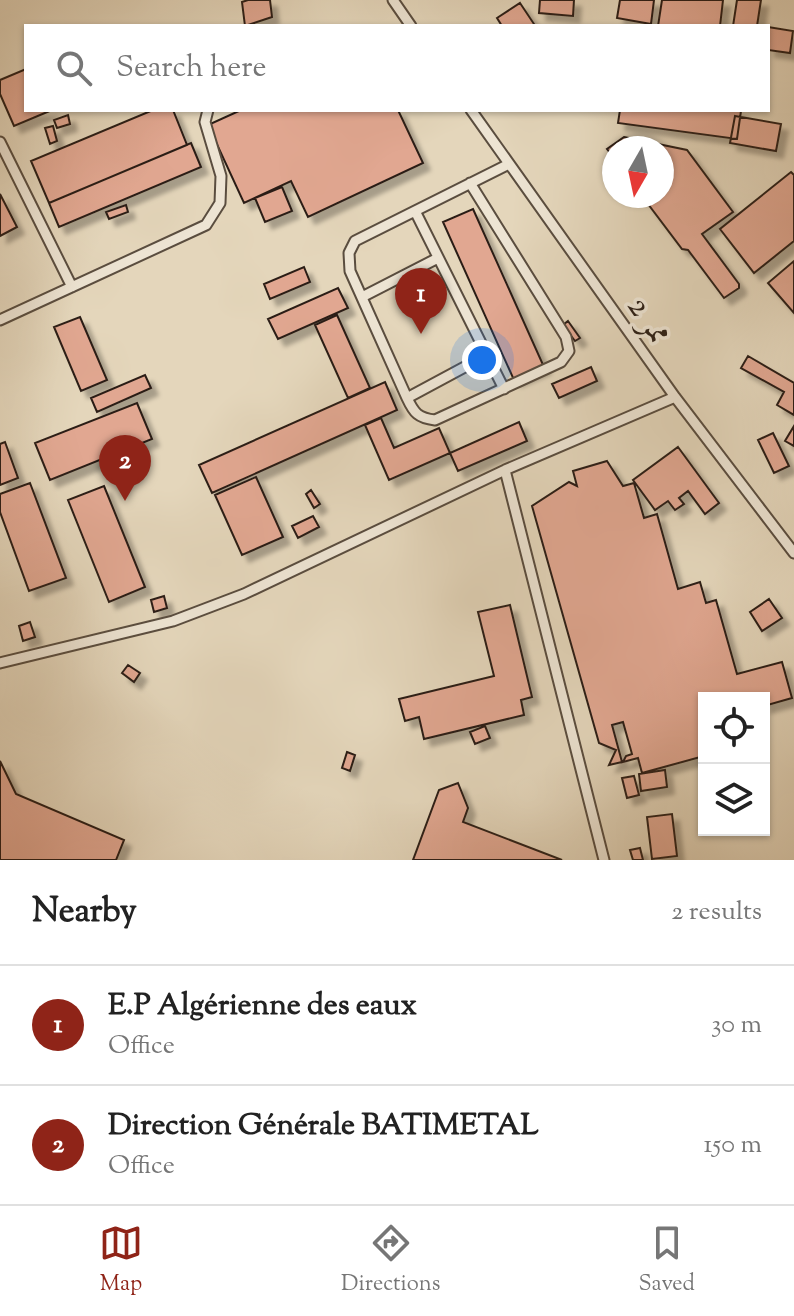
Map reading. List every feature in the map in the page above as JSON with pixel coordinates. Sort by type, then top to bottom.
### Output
[{"type":"lane","points":[[393,0],[410,24]]},
{"type":"lane","points":[[0,320],[206,225],[220,203],[221,176],[205,122],[208,112]]},
{"type":"lane","name":"ممر 2","points":[[472,112],[675,397],[794,553]]},
{"type":"lane","points":[[0,142],[72,287]]},
{"type":"lane","points":[[470,183],[566,337],[569,351],[561,362],[504,389],[435,420],[424,419],[413,411],[407,398],[350,271],[349,253],[355,241],[470,183],[509,164]]},
{"type":"lane","points":[[415,211],[504,389]]},
{"type":"lane","points":[[362,297],[438,258]]},
{"type":"lane","points":[[407,398],[487,355]]},
{"type":"lane","points":[[0,663],[173,621],[244,594],[505,470],[675,397]]},
{"type":"lane","points":[[505,470],[604,860]]},
{"type":"building","points":[[270,0],[272,17],[245,24],[242,2]]},
{"type":"building","points":[[540,0],[574,0],[573,16],[539,13]]},
{"type":"building","points":[[620,0],[654,0],[651,24],[617,18]]},
{"type":"building","points":[[662,0],[723,0],[720,24],[658,24]]},
{"type":"building","points":[[737,0],[761,0],[757,24],[733,24]]},
{"type":"building","points":[[520,3],[534,24],[501,24],[497,18]]},
{"type":"building","points":[[770,27],[793,31],[790,53],[770,50]]},
{"type":"building","points":[[24,70],[24,112],[47,112],[14,126],[0,94],[0,80]]},
{"type":"building","points":[[148,112],[174,112],[187,145],[49,203],[31,161]]},
{"type":"building","points":[[237,112],[399,112],[423,163],[308,217],[291,181],[244,203],[208,125]]},
{"type":"building","points":[[620,112],[741,112],[737,139],[618,123]]},
{"type":"building","points":[[68,115],[70,124],[57,128],[54,120]]},
{"type":"building","points":[[735,116],[781,124],[776,151],[730,143]]},
{"type":"building","points":[[53,126],[57,141],[50,144],[45,128]]},
{"type":"building","points":[[191,143],[201,167],[59,227],[49,203]]},
{"type":"building","points":[[674,147],[687,150],[733,212],[702,234],[739,288],[724,298],[688,250],[682,249],[651,208],[674,208]]},
{"type":"building","points":[[791,172],[794,175],[794,241],[754,273],[720,229]]},
{"type":"building","points":[[282,187],[292,211],[265,222],[255,198]]},
{"type":"building","points":[[0,194],[17,227],[0,236]]},
{"type":"building","points":[[126,205],[128,212],[109,219],[106,212]]},
{"type":"building","points":[[473,209],[544,367],[514,380],[443,222]]},
{"type":"building","points":[[794,261],[794,313],[768,283]]},
{"type":"building","points":[[304,267],[310,282],[270,299],[264,284]]},
{"type":"building","points":[[338,288],[348,308],[278,339],[268,319]]},
{"type":"building","points":[[337,315],[370,388],[348,398],[315,325]]},
{"type":"building","points":[[80,317],[107,380],[81,391],[54,327]]},
{"type":"building","points":[[568,321],[580,338],[575,341],[563,325]]},
{"type":"building","points":[[748,356],[794,383],[794,415],[777,405],[784,392],[741,368]]},
{"type":"building","points":[[591,367],[597,381],[559,398],[552,384]]},
{"type":"building","points":[[145,375],[151,388],[97,412],[91,398]]},
{"type":"building","points":[[385,382],[397,410],[212,493],[199,465]]},
{"type":"building","points":[[137,403],[152,439],[50,480],[35,443]]},
{"type":"building","points":[[381,418],[394,448],[439,428],[450,453],[389,480],[365,425]]},
{"type":"building","points":[[519,422],[527,441],[458,471],[450,453]]},
{"type":"building","points":[[794,426],[794,446],[785,441]]},
{"type":"building","points":[[773,433],[789,466],[774,473],[758,440]]},
{"type":"building","points":[[5,442],[18,478],[0,485],[0,444]]},
{"type":"building","points":[[678,447],[719,503],[705,514],[688,491],[679,498],[684,504],[675,510],[668,501],[655,510],[633,480]]},
{"type":"building","points":[[607,461],[623,486],[634,483],[644,518],[657,514],[678,589],[700,582],[706,603],[716,600],[737,674],[782,662],[792,698],[770,704],[770,692],[698,692],[698,758],[642,773],[638,758],[623,762],[626,756],[632,754],[623,722],[612,725],[622,762],[609,765],[616,750],[599,743],[532,506],[569,482],[577,486],[573,471]]},
{"type":"building","points":[[256,477],[283,537],[242,555],[215,495]]},
{"type":"building","points":[[30,483],[66,578],[29,591],[0,512],[0,494]]},
{"type":"building","points":[[104,486],[145,587],[109,602],[68,500]]},
{"type":"building","points":[[311,490],[320,504],[314,508],[306,494]]},
{"type":"building","points":[[313,516],[319,527],[298,538],[292,526]]},
{"type":"building","points":[[164,596],[167,608],[154,612],[151,600]]},
{"type":"building","points":[[769,599],[782,618],[762,631],[750,612]]},
{"type":"building","points":[[510,605],[532,697],[521,700],[524,715],[424,739],[419,717],[405,721],[399,699],[494,676],[478,612]]},
{"type":"building","points":[[30,622],[35,637],[23,641],[19,626]]},
{"type":"building","points":[[128,665],[140,673],[134,682],[122,673]]},
{"type":"building","points":[[485,726],[490,738],[475,744],[470,732]]},
{"type":"building","points":[[347,752],[355,755],[350,771],[342,768]]},
{"type":"building","points":[[0,761],[16,794],[124,840],[116,860],[0,860]]},
{"type":"building","points":[[665,770],[667,787],[641,791],[639,774]]},
{"type":"building","points":[[634,776],[639,795],[627,798],[622,778]]},
{"type":"building","points":[[458,783],[468,808],[463,822],[562,860],[413,860],[439,790]]},
{"type":"building","points":[[672,814],[677,856],[652,859],[647,817]]},
{"type":"building","points":[[640,848],[643,860],[633,860],[630,850]]},
{"type":"place","name":"E.P Algérienne des eaux","points":[[421,334]]},
{"type":"place","name":"Direction Générale BATIMETAL","points":[[125,501]]}]
